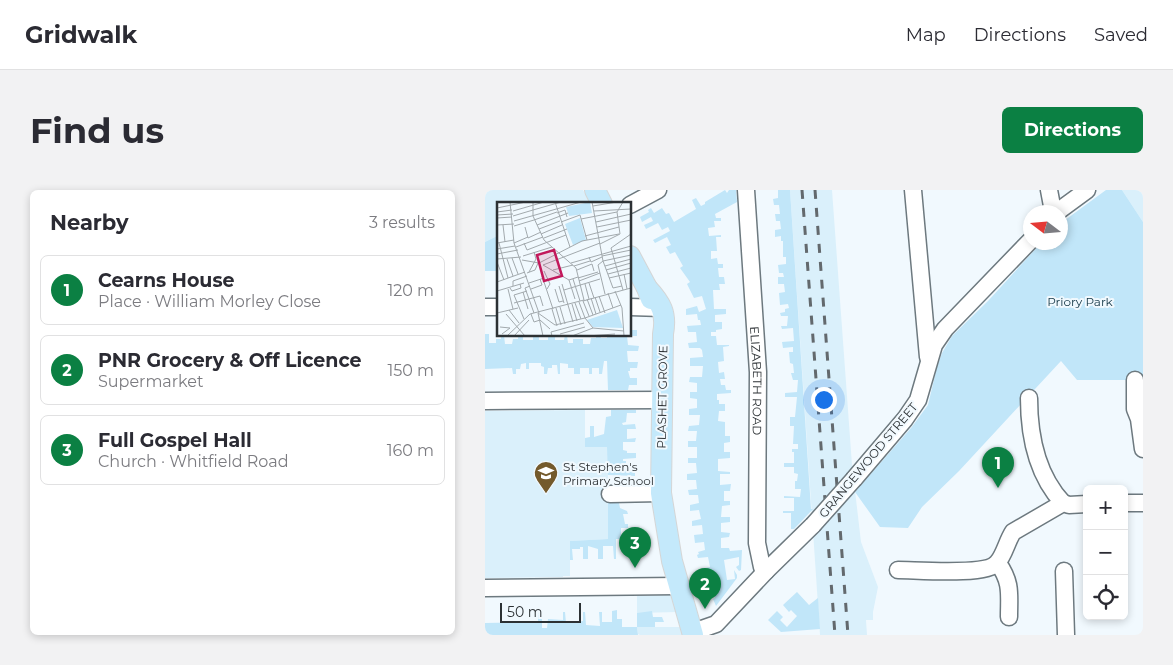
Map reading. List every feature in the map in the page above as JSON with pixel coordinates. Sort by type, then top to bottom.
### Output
[{"type":"main road","points":[[595,190],[601,202]]},
{"type":"main road","name":"PLASHET GROVE","points":[[631,258],[658,308],[663,334],[661,493],[667,537],[693,633]]},
{"type":"street","points":[[631,204],[658,190]]},
{"type":"street","name":"ELIZABETH ROAD","points":[[746,190],[758,372],[757,543],[762,567],[766,571]]},
{"type":"street","points":[[913,190],[928,364]]},
{"type":"street","points":[[1049,190],[1052,205]]},
{"type":"street","points":[[1067,205],[1087,190]]},
{"type":"street","name":"GRANGEWOOD STREET","points":[[693,633],[716,624],[766,571],[813,526],[905,420],[918,400],[935,345],[945,329],[1023,248]]},
{"type":"street","points":[[631,307],[658,308]]},
{"type":"street","points":[[1135,380],[1135,409],[1139,419],[1143,449]]},
{"type":"street","points":[[1029,398],[1032,444],[1048,482],[1063,502],[1069,505],[1083,504]]},
{"type":"street","points":[[485,401],[662,400]]},
{"type":"street","points":[[609,494],[661,493]]},
{"type":"street","points":[[898,570],[981,571],[989,569],[998,563],[1007,540],[1013,532],[1063,502]]},
{"type":"street","points":[[1128,503],[1143,503]]},
{"type":"street","points":[[998,563],[1006,574],[1009,584],[1009,618]]},
{"type":"street","points":[[1064,570],[1067,635]]},
{"type":"street","points":[[485,588],[679,586]]},
{"type":"shaded area","points":[[485,190],[583,190],[590,202],[497,202],[497,236],[485,242]]},
{"type":"shaded area","points":[[790,190],[832,190],[852,465],[861,542],[878,587],[873,620],[866,620],[867,635],[820,635]]},
{"type":"shaded area","points":[[1122,190],[1143,190],[1143,222]]},
{"type":"shaded area","name":"St Stephen's Primary School","points":[[585,410],[585,446],[608,447],[608,539],[570,541],[570,576],[485,578],[485,411]]},
{"type":"shaded area","points":[[671,595],[677,612],[637,613],[637,596]]},
{"type":"shaded area","points":[[637,627],[682,627],[683,635],[640,635],[638,634]]},
{"type":"green space","points":[[725,190],[727,193],[729,190],[736,190],[737,202],[715,214],[716,218],[721,218],[721,221],[714,221],[715,227],[708,228],[709,236],[721,235],[721,237],[716,237],[717,251],[711,251],[711,259],[717,258],[718,264],[723,264],[723,268],[718,268],[719,277],[724,277],[725,284],[719,284],[720,290],[713,290],[714,309],[726,309],[726,314],[715,315],[715,322],[722,322],[722,329],[711,332],[711,336],[716,336],[717,345],[729,345],[723,347],[724,361],[718,362],[719,373],[724,372],[725,379],[720,379],[721,385],[725,385],[726,390],[731,390],[731,393],[717,394],[719,404],[725,404],[725,411],[719,411],[718,421],[725,422],[725,436],[730,436],[730,442],[724,443],[724,452],[730,452],[730,458],[718,459],[718,471],[730,472],[730,474],[720,474],[720,485],[731,484],[730,491],[724,491],[724,501],[730,501],[730,505],[722,506],[721,517],[730,517],[730,522],[721,523],[721,532],[730,533],[729,537],[721,538],[721,548],[729,548],[730,551],[742,550],[741,570],[739,571],[736,567],[739,565],[739,557],[724,560],[727,580],[735,579],[734,570],[737,578],[716,606],[713,599],[715,598],[714,594],[707,593],[714,593],[714,590],[706,590],[705,587],[715,584],[712,573],[703,575],[701,569],[710,567],[708,557],[698,558],[697,555],[699,554],[698,552],[705,550],[704,542],[695,543],[694,535],[703,534],[702,525],[692,526],[692,521],[701,519],[699,510],[690,511],[690,505],[699,503],[698,495],[689,495],[688,490],[697,489],[696,480],[687,480],[687,474],[697,473],[696,463],[688,463],[688,458],[697,458],[697,447],[688,447],[688,441],[696,441],[697,431],[688,431],[689,426],[699,425],[700,415],[689,415],[689,409],[697,408],[697,399],[690,398],[690,392],[697,392],[697,383],[689,382],[690,377],[702,377],[703,366],[690,366],[690,358],[703,357],[700,348],[689,348],[688,343],[697,342],[696,332],[688,332],[687,326],[701,325],[697,314],[686,315],[686,309],[697,306],[699,312],[706,309],[702,296],[694,298],[687,284],[690,282],[680,268],[683,266],[675,252],[670,254],[666,247],[671,245],[667,237],[655,243],[653,240],[670,231],[668,227],[662,230],[658,223],[646,229],[644,225],[653,221],[651,217],[642,222],[640,217],[649,212],[648,210],[651,208],[654,213],[662,208],[666,214],[669,213],[674,222],[696,209],[692,200],[696,198],[701,206]]},
{"type":"green space","points":[[778,190],[790,190],[811,509],[813,509],[794,529],[791,529],[791,513],[783,513],[783,511],[794,511],[794,498],[784,498],[784,496],[800,497],[801,489],[795,489],[795,481],[797,481],[798,474],[794,473],[794,467],[784,467],[784,463],[794,463],[794,452],[792,452],[792,449],[798,449],[798,444],[793,444],[794,426],[790,426],[790,417],[795,417],[797,397],[785,397],[785,393],[797,392],[798,380],[793,380],[791,373],[794,373],[793,364],[790,363],[789,352],[793,352],[793,347],[783,348],[782,342],[794,341],[793,328],[782,329],[781,326],[787,326],[788,316],[781,316],[780,313],[785,312],[785,309],[789,308],[788,304],[780,305],[779,293],[785,292],[784,284],[778,284],[778,277],[784,277],[783,273],[779,273],[778,265],[786,264],[786,257],[783,257],[783,241],[781,241],[781,236],[775,237],[775,230],[781,229],[780,221],[776,221],[775,214],[780,214],[779,205],[774,205],[773,199],[778,198]]},
{"type":"green space","name":"Priory Park","points":[[1106,190],[1122,190],[1143,222],[1143,380],[1077,380],[1061,361],[959,471],[922,507],[908,528],[880,527],[855,492],[911,428],[928,405],[937,367],[942,353],[952,336],[988,301],[1035,250],[1068,250],[1068,218]]},
{"type":"green space","points":[[497,236],[497,281],[496,271],[485,271],[485,242]]},
{"type":"green space","points":[[631,330],[637,330],[637,336],[631,336]]},
{"type":"green space","points":[[485,334],[489,334],[489,343],[496,343],[496,339],[501,339],[501,336],[504,336],[505,344],[512,344],[513,339],[518,339],[518,336],[523,336],[523,340],[533,340],[533,336],[539,336],[539,340],[548,340],[548,336],[555,336],[555,340],[564,340],[565,336],[567,336],[568,343],[573,343],[573,339],[583,339],[583,344],[590,344],[591,338],[596,338],[596,336],[607,338],[607,336],[627,336],[628,345],[639,346],[638,351],[627,351],[628,362],[638,362],[637,368],[630,368],[630,371],[628,371],[630,378],[637,378],[637,385],[629,385],[628,390],[608,390],[607,361],[604,361],[602,374],[599,374],[599,368],[592,368],[592,374],[589,374],[589,368],[580,368],[580,374],[574,374],[574,368],[568,368],[568,364],[560,363],[560,374],[558,374],[557,365],[552,365],[552,368],[548,368],[547,374],[544,374],[544,367],[541,366],[541,363],[529,363],[529,369],[526,369],[526,363],[521,364],[520,369],[516,369],[516,374],[513,374],[512,368],[485,369]]},
{"type":"green space","points":[[611,410],[636,410],[636,413],[627,413],[626,422],[622,423],[623,425],[635,424],[636,429],[627,429],[627,439],[636,438],[635,442],[623,442],[623,450],[627,451],[627,453],[636,453],[636,458],[623,459],[623,461],[626,461],[626,472],[635,472],[635,476],[608,475],[607,447],[585,447],[585,438],[590,437],[590,426],[594,426],[594,437],[604,434],[606,417],[611,416]]},
{"type":"green space","points":[[608,503],[619,503],[620,508],[627,511],[628,514],[623,514],[628,528],[621,528],[621,536],[625,536],[626,539],[616,539],[616,559],[614,559],[613,546],[603,546],[603,559],[598,559],[598,549],[588,546],[588,559],[583,559],[583,547],[580,547],[580,549],[572,549],[573,560],[570,560],[570,541],[608,539]]},
{"type":"green space","points":[[797,592],[809,605],[818,598],[820,629],[781,632],[768,620],[777,611],[783,617],[780,620],[787,627],[797,616],[791,610],[789,612],[783,605]]},
{"type":"green space","points":[[617,610],[617,619],[622,619],[622,627],[637,627],[638,635],[485,635],[485,623],[538,622],[538,613],[542,613],[542,628],[547,628],[548,619],[563,620],[563,612],[565,612],[566,623],[583,621],[583,612],[585,612],[586,625],[600,626],[599,612],[602,612],[602,622],[612,622],[612,611]]},
{"type":"green space","points":[[652,611],[653,617],[662,617],[664,622],[655,622],[655,627],[637,627],[637,613]]},
{"type":"railway","points":[[802,190],[835,635]]},
{"type":"railway","points":[[815,190],[848,635]]},
{"type":"place","name":"Cearns House","points":[[998,488]]},
{"type":"place","name":"St Stephen's Primary School","points":[[546,494]]},
{"type":"place","name":"Full Gospel Hall","points":[[635,568]]},
{"type":"place","name":"PNR Grocery & Off Licence","points":[[705,609]]}]
